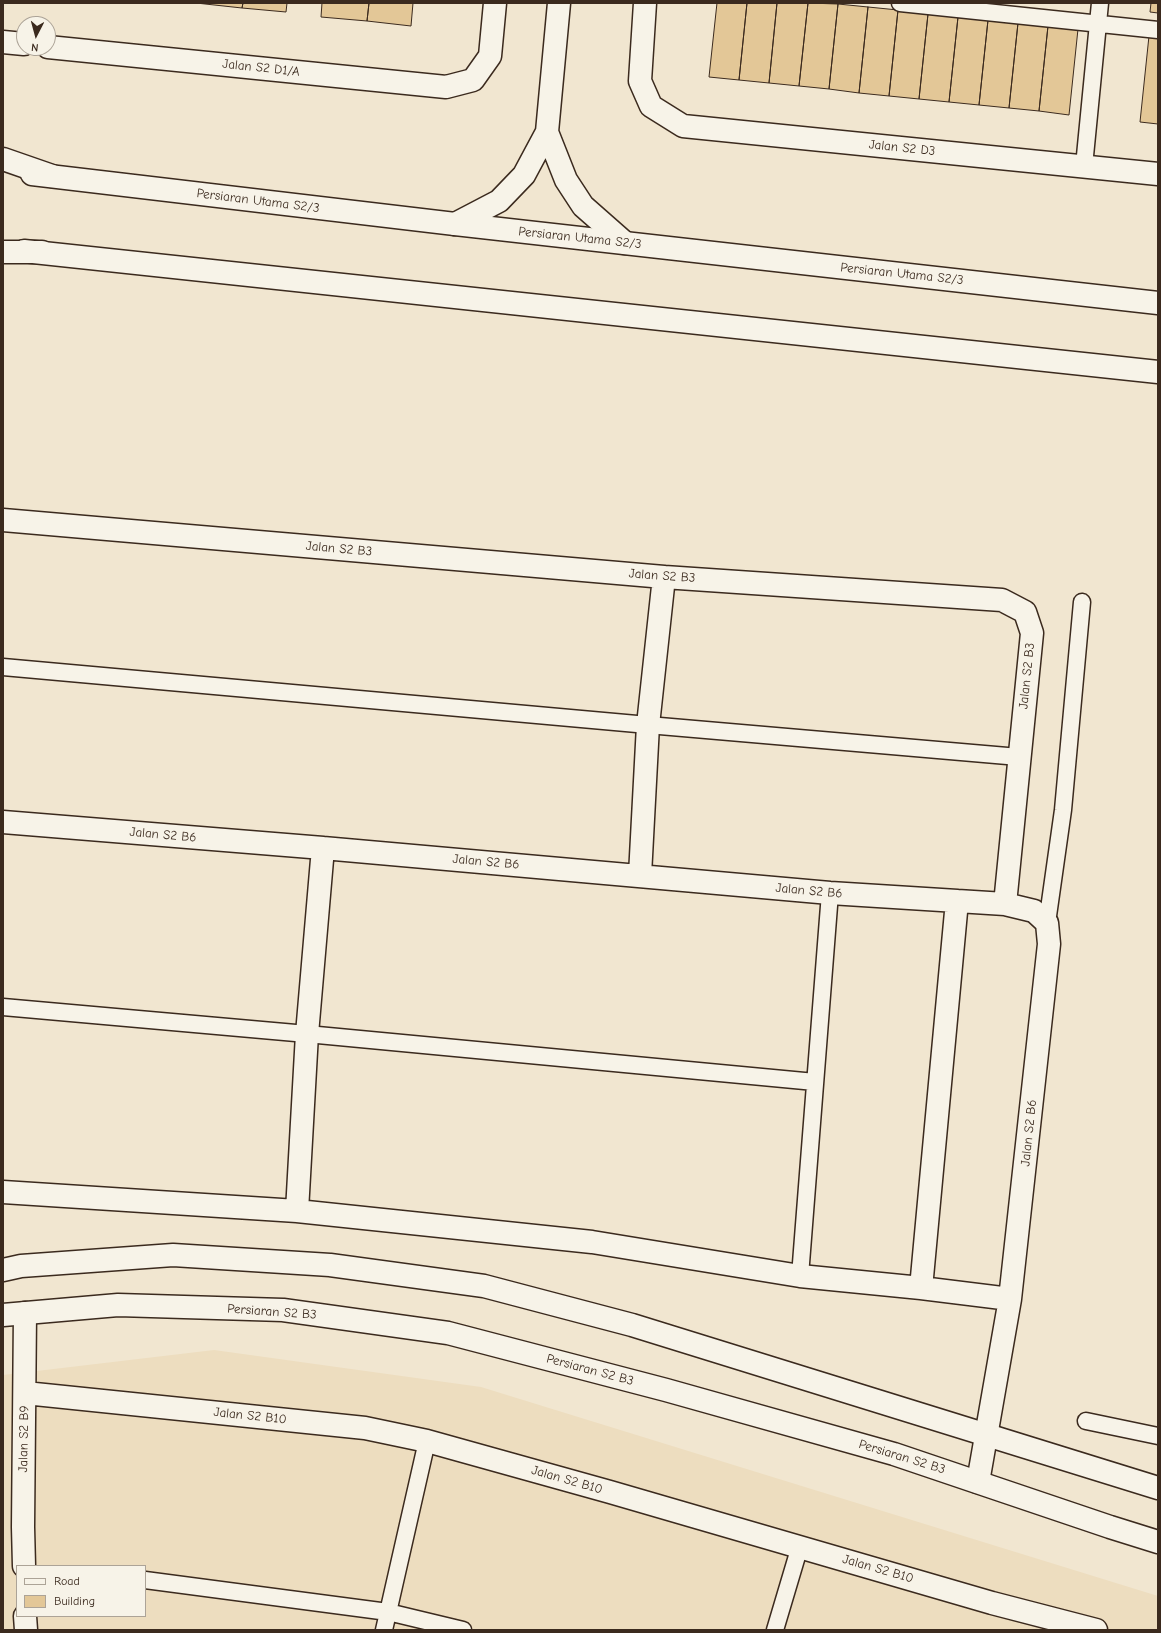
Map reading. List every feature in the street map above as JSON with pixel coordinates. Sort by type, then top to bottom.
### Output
[{"type":"street","name":"Jalan S2 D1/A","points":[[56,48],[446,87],[473,80],[490,56],[495,3]]},
{"type":"street","points":[[454,224],[499,201],[524,175],[547,132],[559,3]]},
{"type":"street","name":"Jalan S2 D3","points":[[645,3],[640,81],[651,106],[683,126],[1158,174]]},
{"type":"street","points":[[3,42],[16,43]]},
{"type":"street","points":[[547,132],[566,180],[583,206],[626,243]]},
{"type":"street","points":[[3,160],[52,176]]},
{"type":"street","name":"Persiaran Utama S2/3","points":[[3,170],[454,224],[1158,303]]},
{"type":"street","points":[[3,248],[1158,372]]},
{"type":"street","points":[[3,252],[42,252]]},
{"type":"street","name":"Jalan S2 B3","points":[[3,520],[664,576],[1002,600],[1025,612],[1032,633],[1005,904]]},
{"type":"street","points":[[640,875],[648,725],[664,576]]},
{"type":"street","name":"Jalan S2 B6","points":[[3,822],[640,875],[830,893],[1005,904],[1034,911],[1047,923],[1049,944],[1010,1299],[978,1482]]},
{"type":"street","points":[[297,1211],[307,1034],[323,848]]},
{"type":"street","points":[[921,1288],[957,901]]},
{"type":"street","points":[[3,1192],[297,1211],[592,1242],[800,1276],[921,1288],[1010,1299]]},
{"type":"street","points":[[3,1270],[21,1266],[173,1255],[330,1266],[484,1286],[632,1325],[1158,1488]]},
{"type":"street","name":"Persiaran S2 B3","points":[[3,1315],[118,1305],[283,1310],[448,1333],[666,1390],[894,1454],[1158,1542]]},
{"type":"street","name":"Jalan S2 B9","points":[[25,1313],[23,1527],[28,1565]]},
{"type":"street","name":"Jalan S2 B10","points":[[25,1393],[365,1428],[427,1441],[800,1546],[992,1603],[1096,1630]]},
{"type":"street","points":[[25,1617],[26,1630]]},
{"type":"lane","points":[[900,3],[1158,30]]},
{"type":"lane","points":[[1084,166],[1100,3]]},
{"type":"lane","points":[[1047,923],[1063,810],[1082,602]]},
{"type":"lane","points":[[3,667],[1019,757]]},
{"type":"lane","points":[[800,1276],[830,893]]},
{"type":"lane","points":[[3,1007],[815,1082]]},
{"type":"lane","points":[[1086,1421],[1158,1436]]},
{"type":"lane","points":[[384,1630],[427,1441]]},
{"type":"lane","points":[[775,1630],[800,1546]]},
{"type":"lane","points":[[146,1580],[388,1612],[463,1630]]},
{"type":"shaded area","points":[[214,1350],[481,1387],[1158,1596],[1158,1630],[3,1630],[3,1375]]},
{"type":"building","points":[[196,3],[243,3],[242,8]]},
{"type":"building","points":[[243,3],[287,3],[286,12],[242,8]]},
{"type":"building","points":[[322,3],[369,3],[367,21],[321,17]]},
{"type":"building","points":[[369,3],[413,3],[411,26],[367,21]]},
{"type":"building","points":[[717,3],[747,3],[739,80],[709,77]]},
{"type":"building","points":[[747,3],[777,3],[769,83],[739,80]]},
{"type":"building","points":[[777,3],[808,3],[799,86],[769,83]]},
{"type":"building","points":[[808,3],[838,4],[829,89],[799,86]]},
{"type":"building","points":[[1151,3],[1158,3],[1158,13],[1150,12]]},
{"type":"building","points":[[838,4],[868,7],[859,93],[829,89]]},
{"type":"building","points":[[868,7],[898,10],[889,96],[859,93]]},
{"type":"building","points":[[898,10],[928,14],[919,99],[889,96]]},
{"type":"building","points":[[928,14],[958,17],[949,102],[919,99]]},
{"type":"building","points":[[958,17],[988,20],[979,105],[949,102]]},
{"type":"building","points":[[988,20],[1018,23],[1009,108],[979,105]]},
{"type":"building","points":[[1018,23],[1048,26],[1039,111],[1009,108]]},
{"type":"building","points":[[1048,26],[1078,29],[1069,115],[1039,111]]},
{"type":"building","points":[[1149,36],[1158,37],[1158,124],[1140,122]]}]
